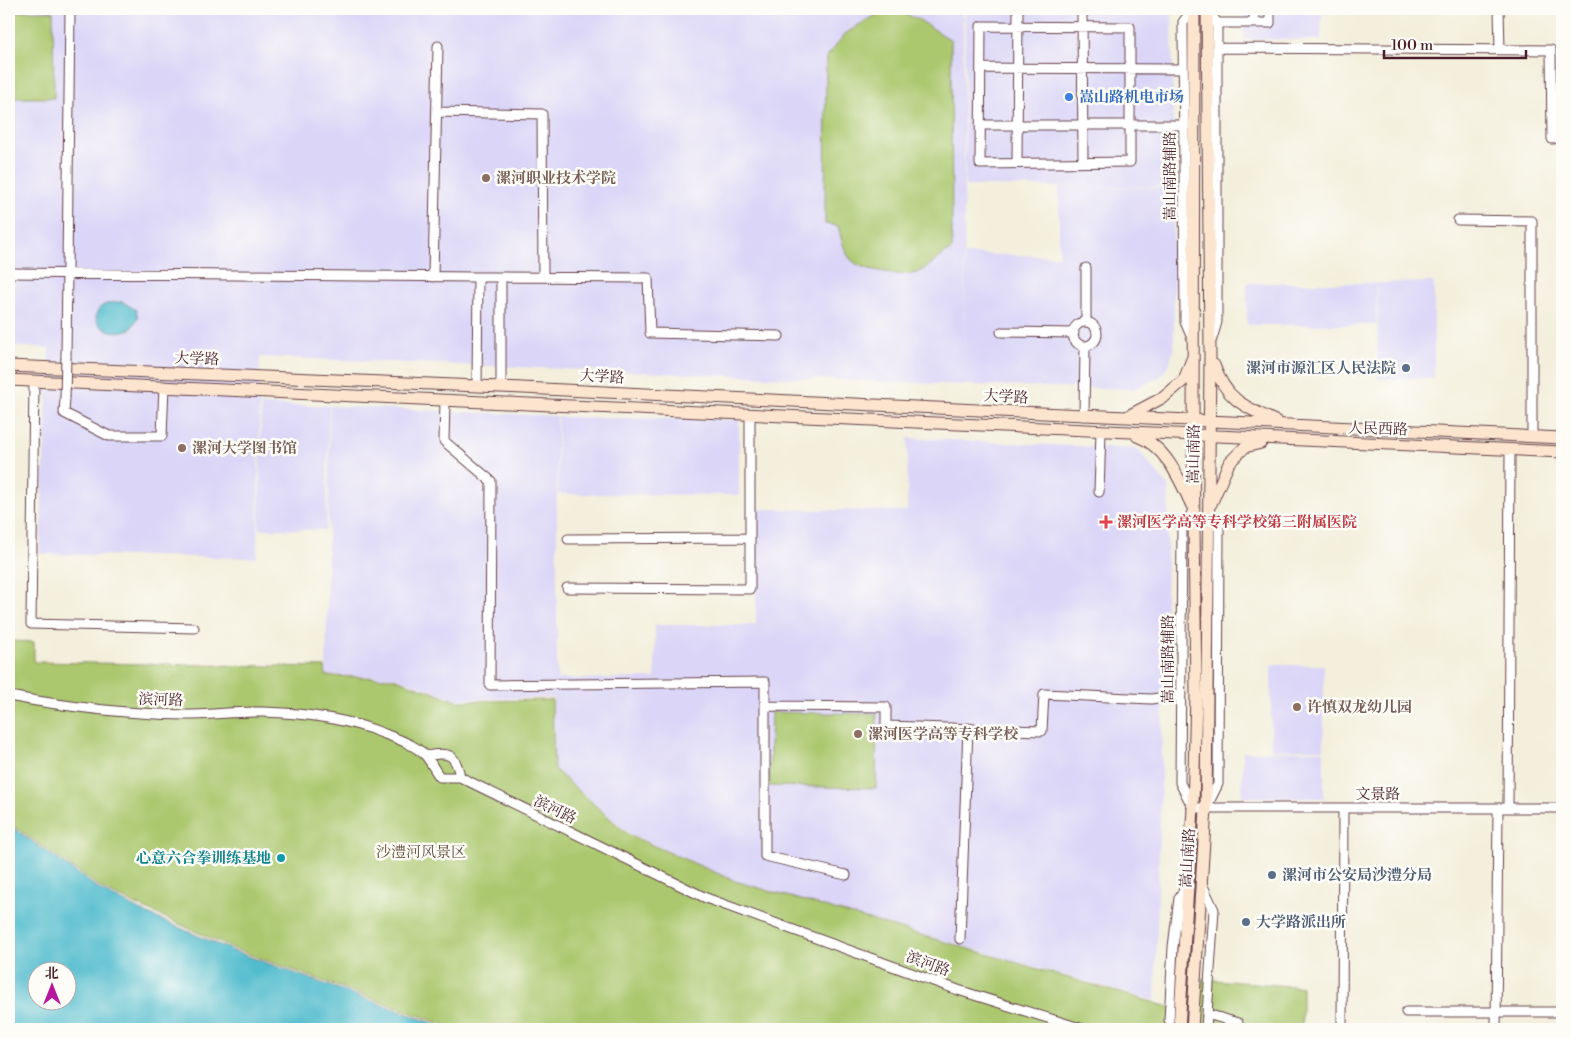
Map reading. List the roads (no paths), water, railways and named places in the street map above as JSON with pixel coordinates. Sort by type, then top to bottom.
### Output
[{"type":"main road","name":"嵩山南路","points":[[1179,1029],[1193,808],[1196,695],[1193,436],[1195,349],[1189,125],[1194,9]]},
{"type":"main road","name":"嵩山南路","points":[[1192,1029],[1206,809],[1212,23],[1208,9]]},
{"type":"main road","points":[[1125,418],[1164,397],[1184,380],[1195,349]]},
{"type":"main road","points":[[1210,349],[1220,383],[1238,404],[1283,425]]},
{"type":"main road","name":"大学路","points":[[9,366],[1194,420]]},
{"type":"main road","name":"大学路","points":[[9,380],[1193,436]]},
{"type":"main road","points":[[957,425],[958,409]]},
{"type":"main road","name":"人民西路","points":[[1194,420],[1562,438]]},
{"type":"main road","points":[[1124,432],[1149,440],[1174,470],[1194,509]]},
{"type":"main road","name":"人民西路","points":[[1193,436],[1562,452]]},
{"type":"main road","points":[[1208,510],[1229,463],[1245,447],[1279,440]]},
{"type":"street","points":[[70,9],[64,413],[109,436],[162,436],[164,386]]},
{"type":"street","points":[[1017,163],[1018,9]]},
{"type":"street","points":[[1082,9],[1083,162]]},
{"type":"street","name":"嵩山南路辅路","points":[[1189,125],[1183,69],[1182,22],[1194,9]]},
{"type":"street","points":[[1254,9],[1254,23]]},
{"type":"street","points":[[1210,349],[1217,322],[1217,48],[1212,23],[1270,23],[1270,9]]},
{"type":"street","points":[[1499,9],[1500,50]]},
{"type":"street","points":[[981,26],[1082,26],[1130,27],[1130,162],[980,164],[981,26]]},
{"type":"street","points":[[434,277],[438,46]]},
{"type":"street","points":[[1217,48],[1552,50],[1552,138],[1562,138]]},
{"type":"street","points":[[981,68],[1183,69]]},
{"type":"street","points":[[437,112],[542,114],[542,277]]},
{"type":"street","points":[[980,125],[1189,125]]},
{"type":"street","points":[[1458,220],[1532,221],[1532,436]]},
{"type":"street","points":[[1086,268],[1086,322]]},
{"type":"street","points":[[9,273],[648,278],[650,333],[778,336]]},
{"type":"street","points":[[477,386],[478,277]]},
{"type":"street","points":[[501,277],[501,387]]},
{"type":"street","points":[[1086,322],[1093,325],[1098,336],[1094,343],[1085,346],[1076,342],[1074,333],[1078,324],[1086,322]]},
{"type":"street","points":[[1001,332],[1074,333]]},
{"type":"street","points":[[1084,416],[1085,346]]},
{"type":"street","points":[[34,382],[31,624],[194,628]]},
{"type":"street","points":[[445,401],[444,441],[491,481],[490,685],[765,682],[765,856],[846,875]]},
{"type":"street","points":[[567,588],[750,589],[750,415]]},
{"type":"street","points":[[1100,432],[1100,492]]},
{"type":"street","points":[[1508,808],[1510,450]]},
{"type":"street","name":"嵩山南路辅路","points":[[1193,808],[1180,783],[1182,530],[1194,509]]},
{"type":"street","points":[[568,538],[749,538]]},
{"type":"street","points":[[765,706],[886,708],[886,726],[1042,731],[1044,694],[1151,699],[1181,695]]},
{"type":"street","name":"滨河路","points":[[9,696],[66,707],[132,712],[187,715],[262,712],[356,722],[399,739],[426,756],[440,777],[460,777],[706,898],[946,986],[1082,1029]]},
{"type":"street","points":[[960,939],[968,728]]},
{"type":"street","points":[[426,756],[439,753],[450,755],[457,762],[460,777]]},
{"type":"street","name":"文景路","points":[[1193,808],[1562,808]]},
{"type":"street","points":[[1342,1029],[1343,808]]},
{"type":"street","points":[[1496,1029],[1498,808]]},
{"type":"street","points":[[1170,1020],[1173,947],[1179,898],[1189,882]]},
{"type":"street","points":[[1202,884],[1214,910],[1206,1029]]},
{"type":"street","points":[[1406,1012],[1496,1014],[1562,1012]]},
{"type":"street","points":[[1207,1014],[1238,1023]]},
{"type":"water","points":[[116,302],[123,302],[136,310],[138,317],[131,329],[119,332],[109,331],[97,322],[96,315],[98,309]]},
{"type":"water","points":[[9,825],[102,891],[148,914],[231,950],[449,1029],[9,1029]]},
{"type":"place","name":"嵩山路机电市场","points":[[1069,97]]},
{"type":"place","name":"漯河职业技术学院","points":[[486,178]]},
{"type":"place","name":"漯河市源汇区人民法院","points":[[1406,368]]},
{"type":"place","name":"漯河大学图书馆","points":[[182,448]]},
{"type":"place","name":"漯河医学高等专科学校第三附属医院","points":[[1106,522]]},
{"type":"place","name":"许慎双龙幼儿园","points":[[1297,707]]},
{"type":"place","name":"漯河医学高等专科学校","points":[[858,734]]},
{"type":"place","name":"心意六合拳训练基地","points":[[281,858]]},
{"type":"place","name":"漯河市公安局沙澧分局","points":[[1272,875]]},
{"type":"place","name":"大学路派出所","points":[[1246,922]]},
{"type":"park label","name":"沙澧河风景区","points":[[421,852]]}]
